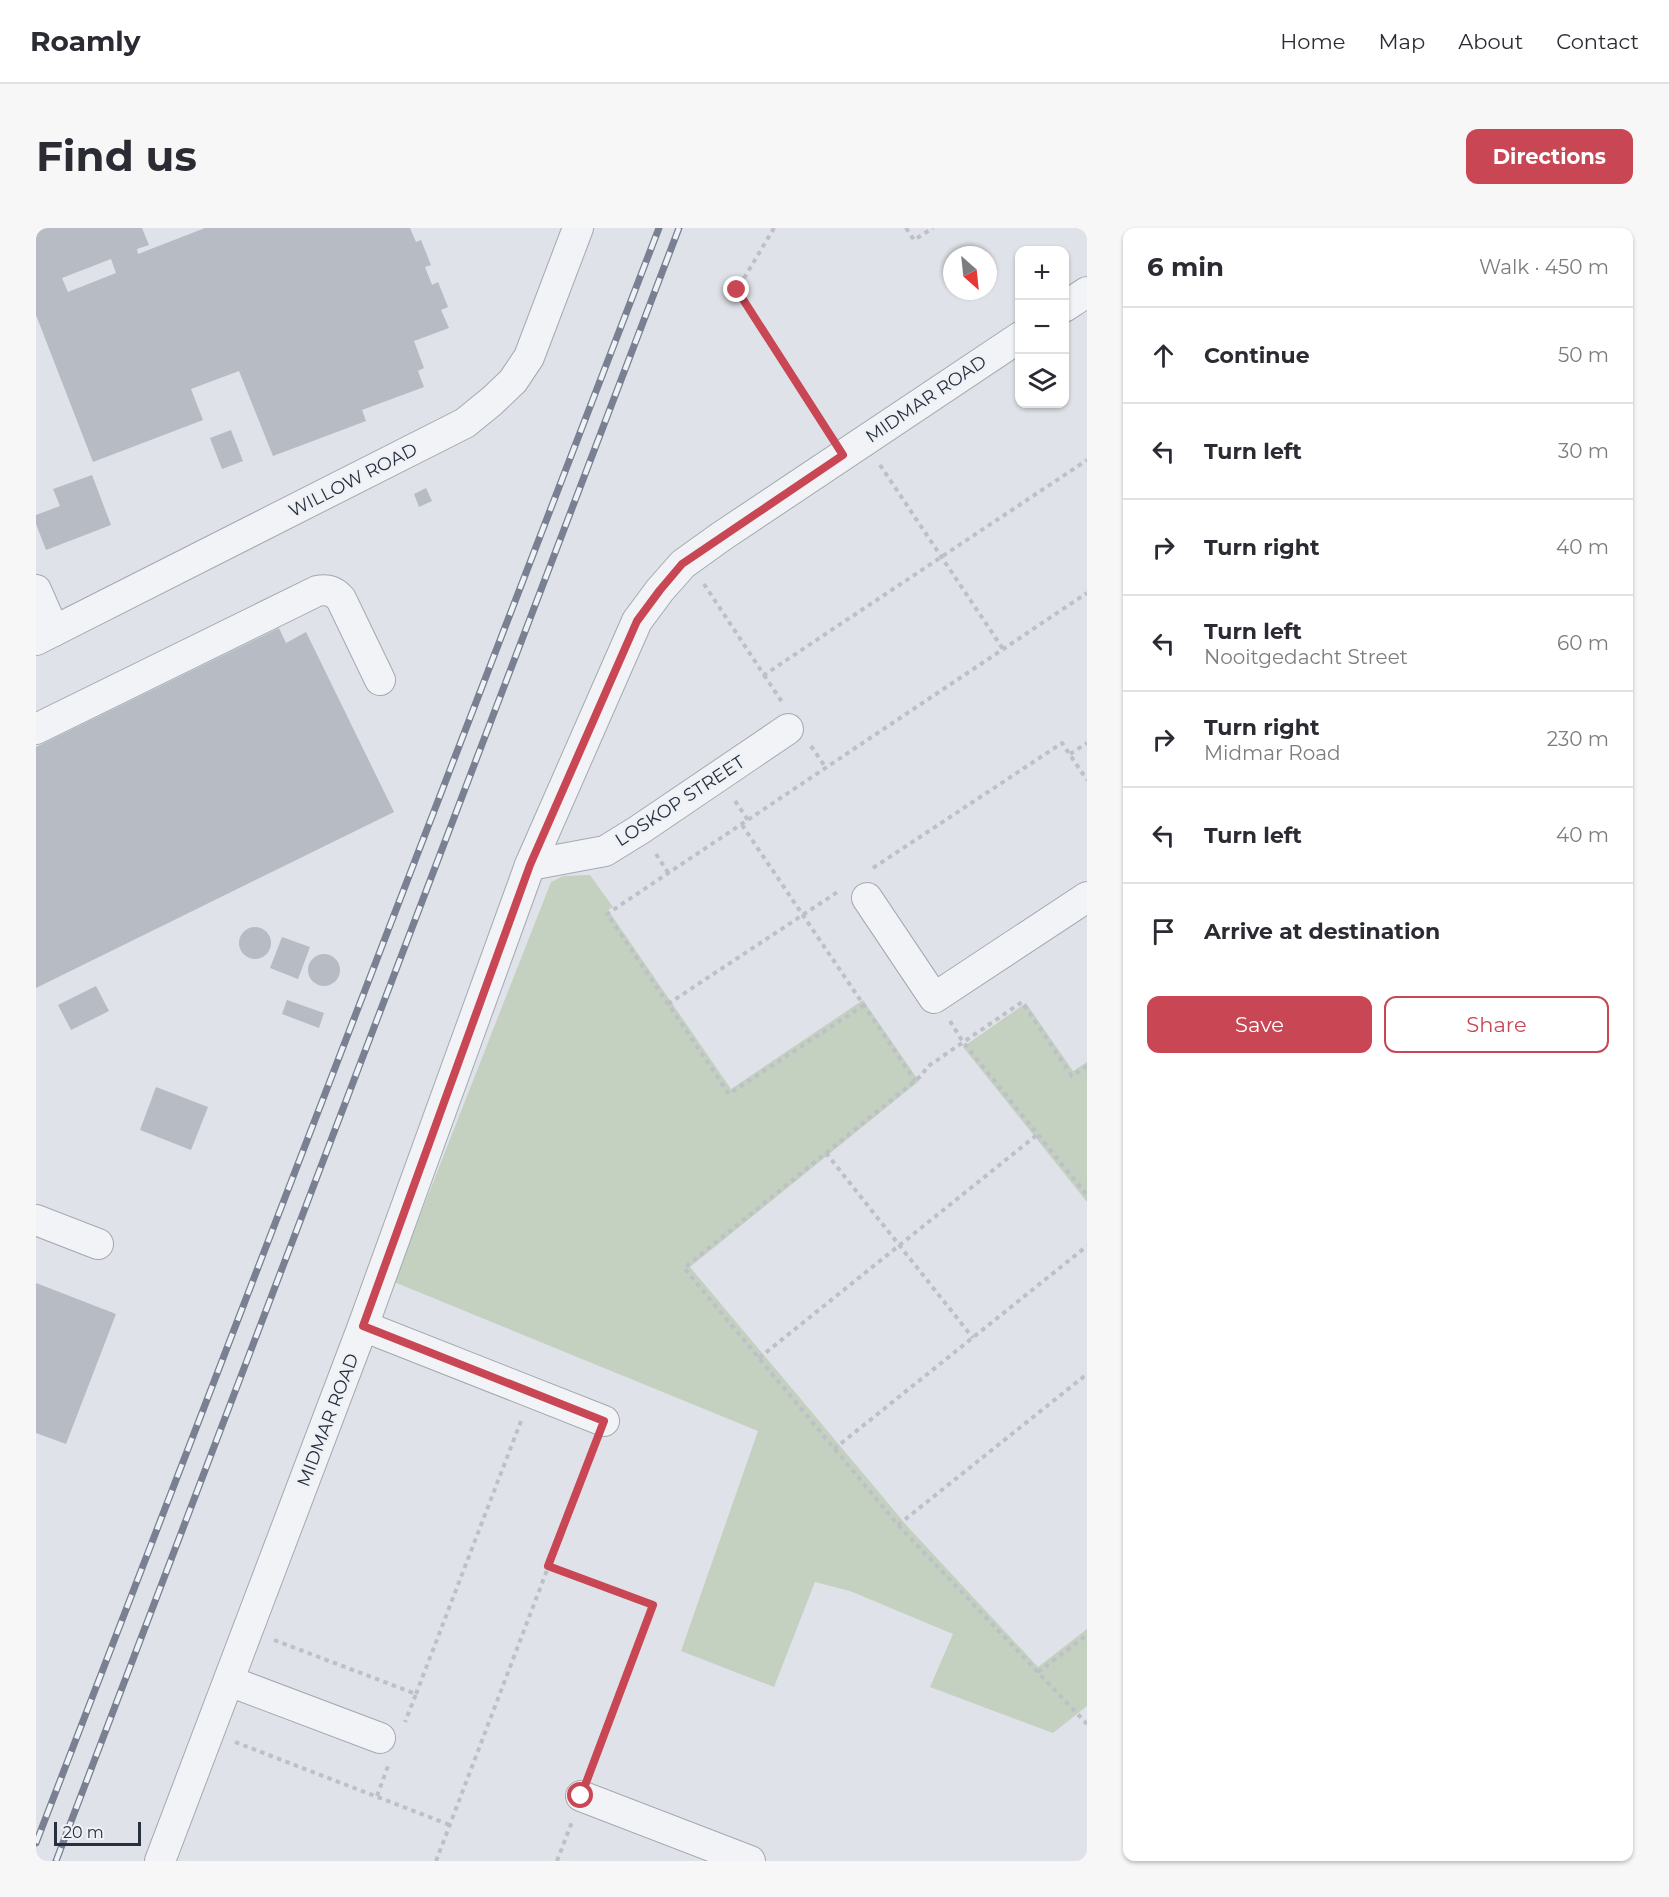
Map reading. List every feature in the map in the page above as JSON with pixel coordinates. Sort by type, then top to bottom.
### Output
[{"type":"street","name":"WILLOW ROAD","points":[[45,635],[465,423],[513,381],[529,357],[578,228]]},
{"type":"street","points":[[1069,304],[1087,292]]},
{"type":"street","name":"MIDMAR ROAD","points":[[160,1861],[363,1326],[530,865],[637,621],[682,564],[1015,340]]},
{"type":"street","points":[[36,590],[45,635]]},
{"type":"street","points":[[36,729],[317,591],[324,590],[331,591],[341,599],[380,680]]},
{"type":"street","name":"LOSKOP STREET","points":[[530,865],[605,850],[639,830],[788,729]]},
{"type":"street","points":[[860,886],[934,998],[1087,897]]},
{"type":"street","points":[[36,1220],[98,1244]]},
{"type":"street","points":[[363,1326],[604,1421]]},
{"type":"street","points":[[229,1681],[391,1742]]},
{"type":"street","points":[[581,1796],[750,1861]]},
{"type":"path","points":[[774,228],[737,290],[853,448],[942,557],[1003,649]]},
{"type":"path","points":[[906,228],[914,240],[933,228]]},
{"type":"path","points":[[689,560],[764,675],[1087,460]]},
{"type":"path","points":[[864,1005],[729,1094],[607,914],[1087,592]]},
{"type":"path","points":[[668,1004],[803,915],[860,886],[1062,742],[1087,780]]},
{"type":"path","points":[[1070,754],[1087,743]]},
{"type":"path","points":[[742,825],[915,1081]]},
{"type":"path","points":[[934,998],[963,1042],[1087,1195]]},
{"type":"path","points":[[1087,1066],[1072,1076],[1022,1002],[927,1067],[915,1081],[684,1268],[898,1525],[1087,1724]]},
{"type":"path","points":[[759,1358],[1038,1134]]},
{"type":"path","points":[[826,1153],[973,1338]]},
{"type":"path","points":[[834,1449],[1087,1246]]},
{"type":"path","points":[[898,1525],[1087,1374]]},
{"type":"path","points":[[377,1796],[391,1742],[416,1694],[532,1392]]},
{"type":"path","points":[[436,1861],[604,1421]]},
{"type":"path","points":[[548,1566],[653,1605],[557,1861]]},
{"type":"path","points":[[248,1630],[416,1694]]},
{"type":"path","points":[[1038,1672],[1087,1635]]},
{"type":"path","points":[[208,1732],[450,1825]]},
{"type":"green space","points":[[590,875],[613,907],[608,910],[731,1089],[863,1000],[919,1081],[690,1267],[908,1527],[1038,1667],[1087,1629],[1087,1706],[1053,1733],[930,1687],[953,1634],[850,1591],[815,1582],[774,1687],[681,1651],[758,1431],[394,1282],[551,882],[563,876]]},
{"type":"green space","points":[[1026,1003],[1073,1071],[1087,1062],[1087,1202],[963,1047]]},
{"type":"building","points":[[36,228],[142,228],[149,245],[137,249],[138,254],[205,228],[410,228],[416,242],[421,240],[431,265],[425,267],[432,285],[438,282],[448,307],[441,310],[449,328],[414,341],[424,368],[418,371],[424,387],[362,410],[366,421],[273,456],[239,371],[191,389],[203,420],[93,462],[36,315]],"holes":[[[111,259],[116,273],[68,292],[62,278]]]},
{"type":"building","points":[[231,430],[243,461],[222,469],[210,438]]},
{"type":"building","points":[[92,475],[111,525],[46,550],[36,524],[36,515],[60,506],[53,489]]},
{"type":"building","points":[[426,488],[432,501],[419,507],[414,494]]},
{"type":"building","points":[[279,628],[286,643],[306,632],[394,812],[36,988],[36,747]]},
{"type":"building","points":[[255,927],[267,931],[271,943],[267,955],[255,959],[243,955],[239,943],[243,931]]},
{"type":"building","points":[[282,937],[310,947],[298,979],[270,968]]},
{"type":"building","points":[[324,954],[336,958],[340,970],[336,982],[324,986],[312,982],[308,970],[312,958]]},
{"type":"building","points":[[96,986],[109,1011],[71,1030],[58,1005]]},
{"type":"building","points":[[287,1000],[324,1013],[319,1028],[282,1014]]},
{"type":"building","points":[[156,1087],[208,1107],[191,1150],[140,1130]]},
{"type":"building","points":[[36,1283],[116,1314],[66,1444],[36,1433]]},
{"type":"railway","points":[[36,1843],[659,228]]},
{"type":"railway","points":[[56,1861],[679,228]]},
{"type":"route","points":[[581,1796],[653,1605],[548,1566],[604,1421],[363,1326],[530,865],[637,621],[682,564],[843,455],[737,290]]}]
